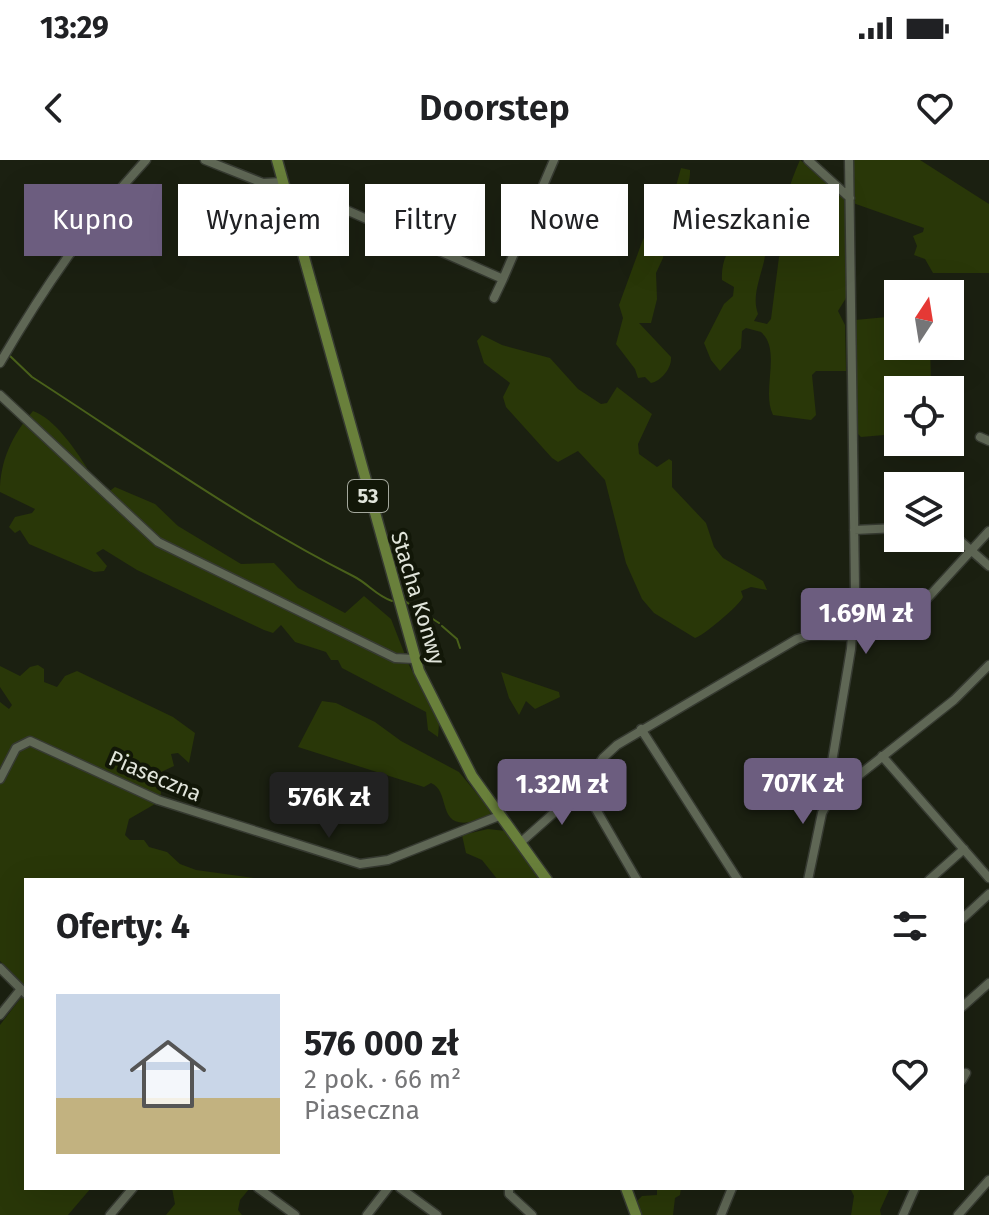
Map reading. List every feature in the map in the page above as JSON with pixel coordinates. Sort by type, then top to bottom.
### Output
[{"type":"main road","name":"Stacha Konwy","points":[[277,160],[283,184]]},
{"type":"main road","name":"Stacha Konwy","points":[[303,256],[414,659],[448,733],[499,816],[546,878]]},
{"type":"main road","points":[[627,1190],[636,1215]]},
{"type":"street","points":[[0,363],[60,264],[99,210],[146,160]]},
{"type":"street","points":[[205,160],[258,182],[271,184]]},
{"type":"street","points":[[494,298],[554,160]]},
{"type":"street","points":[[808,160],[850,198]]},
{"type":"street","points":[[836,792],[829,780],[852,636],[854,530],[849,160]]},
{"type":"street","points":[[349,211],[503,279]]},
{"type":"street","points":[[0,395],[158,542],[395,658],[414,659]]},
{"type":"street","points":[[854,530],[884,529]]},
{"type":"street","points":[[901,627],[989,531]]},
{"type":"street","points":[[964,544],[989,566]]},
{"type":"street","points":[[520,843],[583,787],[606,754],[641,729],[797,639],[811,635],[852,636]]},
{"type":"street","points":[[808,878],[825,805],[836,792],[954,700],[989,665]]},
{"type":"street","points":[[641,729],[737,878]]},
{"type":"street","name":"Piaseczna","points":[[0,779],[16,748],[30,741],[158,800],[360,864],[388,860],[499,816]]},
{"type":"street","points":[[882,756],[989,878]]},
{"type":"street","points":[[583,787],[636,878]]},
{"type":"street","points":[[931,878],[964,849]]},
{"type":"street","points":[[964,917],[989,894]]},
{"type":"street","points":[[0,968],[24,992],[0,1015]]},
{"type":"street","points":[[964,1005],[989,983]]},
{"type":"street","points":[[958,1215],[989,1180]]},
{"type":"street","points":[[110,1215],[131,1190]]},
{"type":"street","points":[[261,1190],[295,1215]]},
{"type":"street","points":[[367,1215],[386,1190]]},
{"type":"street","points":[[403,1190],[437,1215]]},
{"type":"street","points":[[509,1190],[509,1194],[532,1215]]},
{"type":"street","points":[[721,1215],[731,1190]]},
{"type":"street","points":[[903,1215],[914,1190]]},
{"type":"green space","points":[[800,160],[831,184],[791,184]]},
{"type":"green space","points":[[853,160],[920,160],[989,204],[989,273],[933,273],[925,259],[914,255],[917,246],[913,236],[923,232],[924,228],[853,203]]},
{"type":"green space","points":[[681,168],[690,170],[689,184],[677,184]]},
{"type":"green space","points":[[839,192],[846,200],[846,298],[838,311],[845,325],[846,371],[816,371],[812,375],[816,415],[811,420],[773,415],[769,394],[770,349],[761,332],[746,328],[742,331],[741,348],[720,371],[704,343],[724,304],[733,296],[734,287],[722,280],[726,256],[765,256],[756,298],[758,314],[754,321],[767,324],[771,319],[779,257],[839,256]]},
{"type":"green space","points":[[644,238],[644,256],[663,256],[656,273],[657,299],[651,323],[639,323],[671,357],[665,373],[651,383],[645,377],[638,378],[616,344],[623,318],[619,305]]},
{"type":"green space","points":[[884,317],[884,360],[930,360],[931,376],[884,376],[884,435],[861,437],[856,432],[855,320]]},
{"type":"green space","points":[[482,335],[502,345],[550,358],[578,389],[601,404],[607,403],[617,387],[652,414],[638,444],[639,454],[657,467],[669,459],[672,461],[672,487],[706,523],[714,547],[723,558],[763,581],[767,590],[751,587],[741,591],[743,597],[735,606],[695,638],[654,613],[642,599],[626,563],[605,480],[578,451],[558,462],[552,458],[506,407],[503,397],[510,383],[484,363],[477,341]]},
{"type":"green space","points":[[33,411],[64,435],[87,468],[85,478],[103,496],[115,487],[155,504],[178,526],[241,564],[274,563],[298,588],[345,613],[364,596],[391,619],[409,665],[439,724],[438,737],[428,730],[426,712],[342,668],[338,660],[331,660],[326,652],[295,642],[281,625],[273,633],[264,630],[137,570],[103,549],[96,553],[107,566],[104,571],[94,572],[29,544],[20,530],[15,533],[9,527],[15,517],[32,513],[35,509],[0,492],[2,470],[19,429]]},
{"type":"green space","points":[[38,665],[44,669],[44,682],[57,687],[65,676],[77,671],[173,717],[195,733],[189,763],[178,753],[171,754],[174,766],[159,773],[161,794],[155,804],[129,819],[125,835],[130,840],[144,840],[149,847],[167,852],[180,864],[196,870],[254,878],[24,878],[24,985],[0,961],[0,702],[9,709],[12,705],[0,687],[0,666],[20,676],[30,667]]},
{"type":"green space","points":[[501,672],[559,692],[560,697],[535,709],[526,701],[519,715],[509,698]]},
{"type":"green space","points":[[322,701],[336,703],[375,722],[401,741],[459,772],[492,812],[475,821],[454,821],[441,794],[431,783],[424,787],[298,747]]},
{"type":"green space","points":[[488,829],[506,831],[541,878],[496,878],[482,860],[466,853],[462,835]]},
{"type":"green space","points":[[24,994],[24,1190],[89,1190],[68,1215],[0,1215],[0,1025]]},
{"type":"green space","points":[[172,1190],[248,1190],[240,1200],[238,1210],[242,1215],[166,1215],[175,1204]]},
{"type":"green space","points":[[657,1190],[681,1190],[675,1198],[673,1215],[641,1215],[636,1202],[642,1196],[657,1195]]},
{"type":"green space","points":[[851,1190],[889,1190],[880,1210],[881,1215],[851,1215],[854,1196]]},
{"type":"waterway","points":[[9,355],[32,377],[190,481],[392,601]]},
{"type":"waterway","points":[[403,600],[439,623]]},
{"type":"waterway","points":[[442,626],[457,639],[460,648]]}]
